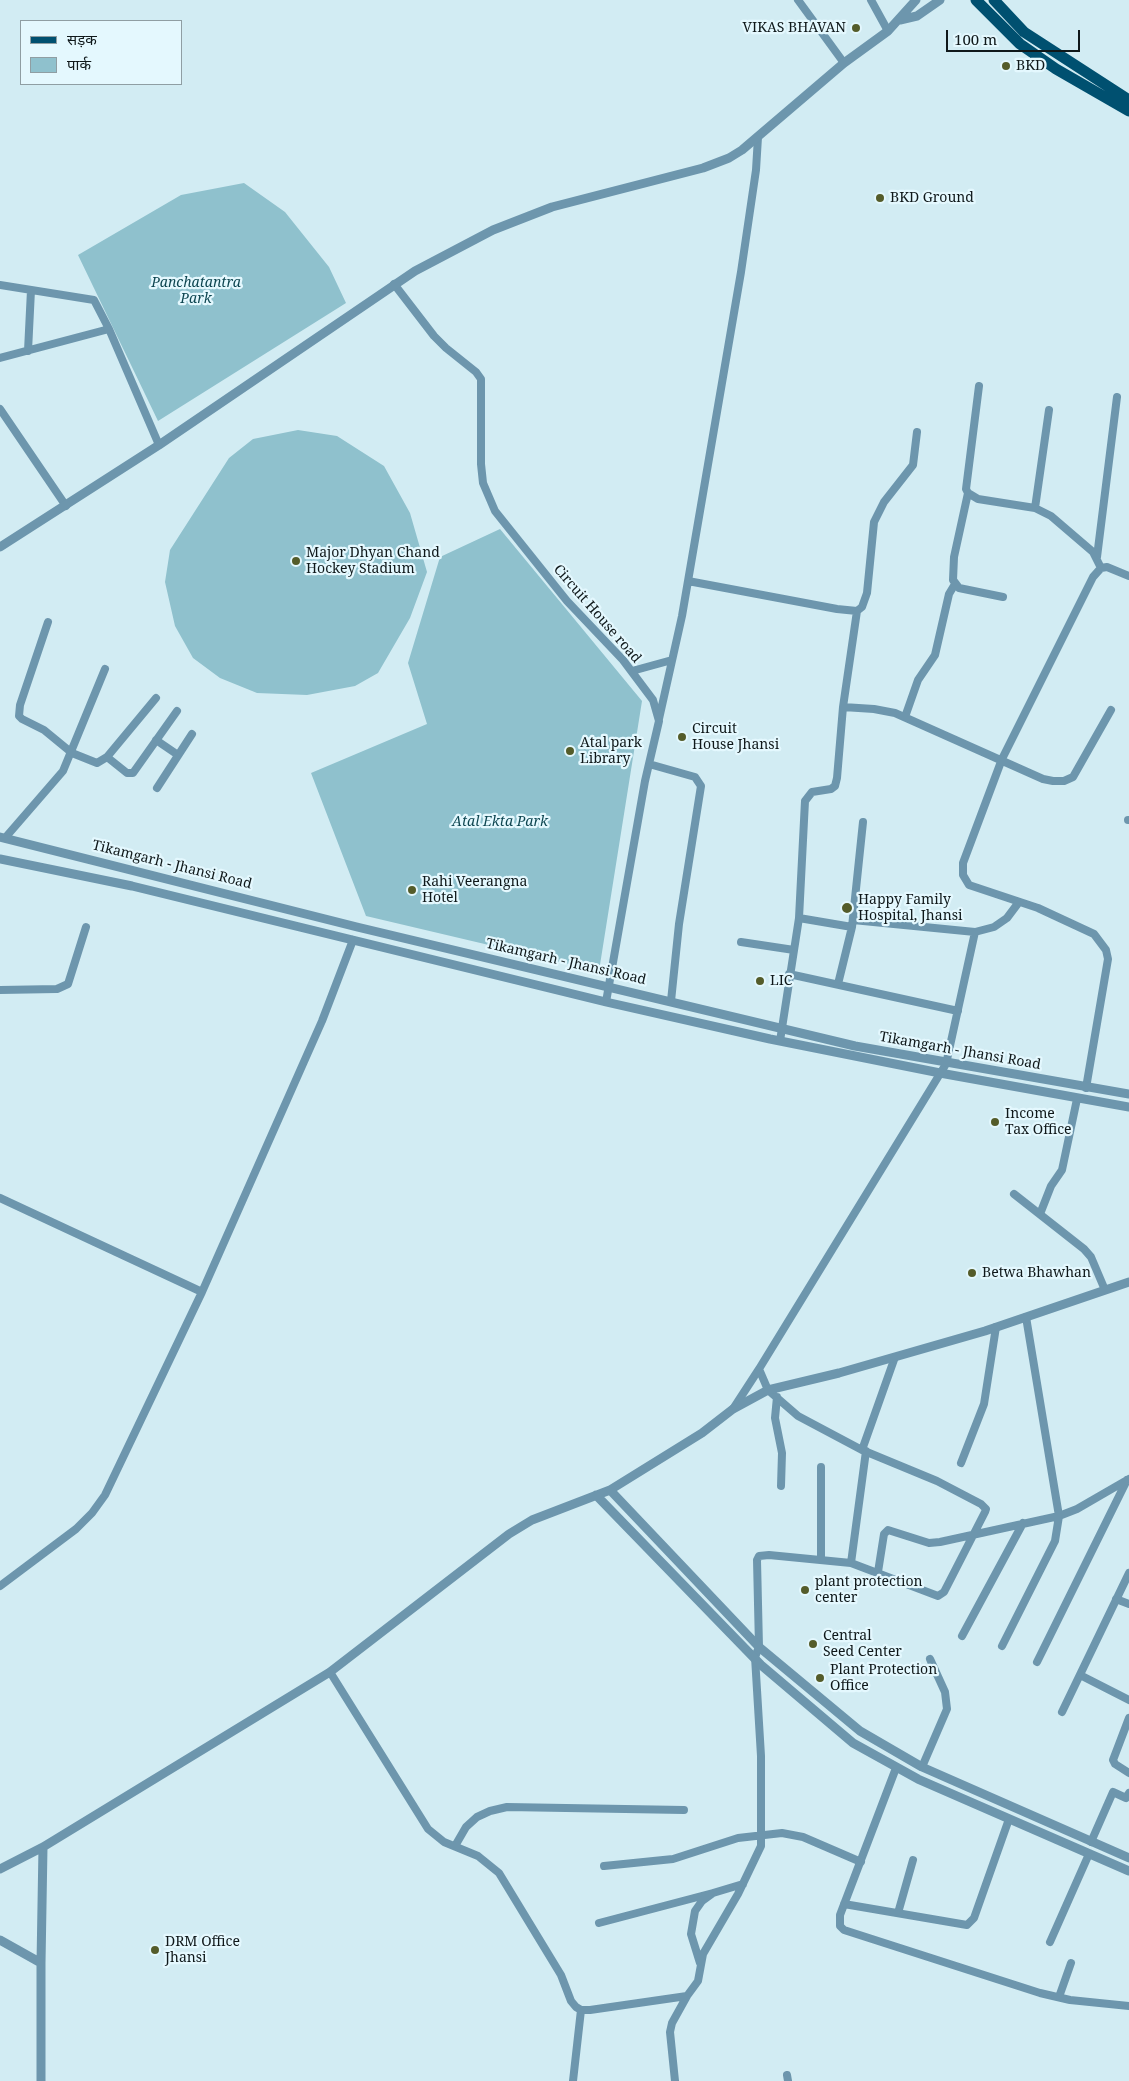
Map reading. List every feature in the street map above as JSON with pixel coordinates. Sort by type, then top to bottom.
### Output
[{"type":"main road","points":[[976,0],[1020,44],[1056,68],[1129,111]]},
{"type":"main road","points":[[994,0],[1024,32],[1129,100]]},
{"type":"street","points":[[798,0],[844,63]]},
{"type":"street","points":[[871,0],[888,31]]},
{"type":"street","points":[[0,547],[159,446],[394,284],[476,239],[517,220],[552,207],[718,163],[742,150],[844,63],[888,31],[900,20],[907,7],[916,0]]},
{"type":"street","points":[[900,20],[917,16],[940,0]]},
{"type":"street","points":[[606,1002],[649,764],[688,581],[742,272],[756,170],[758,137]]},
{"type":"street","name":"Circuit House road","points":[[394,284],[434,336],[476,372],[481,379],[481,464],[483,483],[495,511],[567,601],[632,671],[653,700],[659,721]]},
{"type":"street","points":[[0,285],[94,300],[109,329],[159,446]]},
{"type":"street","points":[[28,351],[31,290]]},
{"type":"street","points":[[0,358],[109,329]]},
{"type":"street","points":[[905,717],[918,680],[935,655],[949,594],[954,584],[954,557],[968,493],[966,489],[979,386]]},
{"type":"street","points":[[1097,557],[1117,397]]},
{"type":"street","points":[[0,408],[66,506]]},
{"type":"street","points":[[1035,508],[1049,410]]},
{"type":"street","points":[[688,581],[837,609],[857,611],[862,608],[867,593],[874,522],[884,502],[913,465],[917,432]]},
{"type":"street","points":[[968,493],[978,499],[1035,508],[1051,516],[1086,545],[1097,557],[1101,568]]},
{"type":"street","points":[[1086,1088],[1108,959],[1106,950],[1094,934],[1038,908],[970,885],[963,875],[963,863],[1002,759],[1093,577],[1101,568],[1112,568],[1129,576]]},
{"type":"street","points":[[954,584],[959,588],[1003,597]]},
{"type":"street","points":[[780,1041],[799,918],[805,801],[812,792],[831,790],[835,786],[843,707],[857,611]]},
{"type":"street","points":[[48,622],[20,705],[19,716],[44,730],[72,753],[93,763],[102,761],[107,757],[156,698]]},
{"type":"street","points":[[632,671],[672,660]]},
{"type":"street","points":[[2,838],[56,781],[72,753],[80,726],[105,670]]},
{"type":"street","points":[[843,707],[882,710],[905,717],[1002,759],[1035,776],[1053,781],[1064,781],[1073,777],[1111,710]]},
{"type":"street","points":[[107,757],[127,773],[133,773],[176,711]]},
{"type":"street","points":[[157,788],[192,734]]},
{"type":"street","points":[[156,740],[178,755]]},
{"type":"street","points":[[649,764],[695,777],[701,786],[679,924],[671,1001]]},
{"type":"street","points":[[838,984],[853,924],[863,822]]},
{"type":"street","name":"Tikamgarh - Jhansi Road","points":[[2,838],[461,952],[609,985],[782,1029],[946,1064],[1129,1094]]},
{"type":"street","name":"Tikamgarh - Jhansi Road","points":[[0,859],[132,886],[606,1002],[780,1041],[940,1074],[1129,1107]]},
{"type":"street","points":[[799,918],[853,924],[975,932],[994,927],[1007,918],[1019,902]]},
{"type":"street","points":[[274,922],[277,906]]},
{"type":"street","points":[[0,990],[57,989],[68,984],[86,927]]},
{"type":"street","points":[[733,1409],[946,1064],[975,932]]},
{"type":"street","points":[[0,1586],[76,1530],[101,1501],[138,1430],[202,1292],[322,1021],[353,940]]},
{"type":"street","points":[[741,942],[794,950]]},
{"type":"street","points":[[789,974],[958,1011]]},
{"type":"street","points":[[1109,1104],[1110,1091]]},
{"type":"street","points":[[1040,1214],[1051,1186],[1062,1170],[1077,1099]]},
{"type":"street","points":[[1014,1194],[1084,1249],[1091,1257],[1105,1290]]},
{"type":"street","points":[[0,1198],[202,1292]]},
{"type":"street","points":[[0,1869],[43,1847],[330,1672],[509,1534],[532,1520],[610,1490],[702,1433],[733,1409],[768,1390],[895,1357],[996,1327],[1129,1282]]},
{"type":"street","points":[[1002,1646],[1055,1541],[1059,1516],[1026,1317]]},
{"type":"street","points":[[961,1463],[988,1387],[996,1327]]},
{"type":"street","points":[[852,1563],[864,1450],[895,1357]]},
{"type":"street","points":[[675,2081],[670,2032],[672,2023],[698,1981],[703,1954],[743,1884],[761,1846],[761,1756],[755,1657],[760,1647],[757,1560],[759,1556],[769,1555],[852,1563],[934,1596],[942,1595],[972,1535],[986,1512],[984,1507],[924,1475],[864,1450],[798,1416],[768,1390],[759,1368]]},
{"type":"street","points":[[777,1398],[775,1418],[782,1453],[781,1486]]},
{"type":"street","points":[[821,1467],[821,1560]]},
{"type":"street","points":[[878,1572],[884,1534],[888,1530],[929,1543],[972,1535],[1023,1522],[1059,1516],[1128,1479]]},
{"type":"street","points":[[1038,1662],[1128,1479]]},
{"type":"street","points":[[610,1490],[760,1647],[860,1731],[922,1767],[1129,1858]]},
{"type":"street","points":[[596,1495],[781,1684],[853,1743],[896,1768],[981,1808],[1129,1871]]},
{"type":"street","points":[[962,1636],[1023,1522]]},
{"type":"street","points":[[1062,1712],[1129,1573]]},
{"type":"street","points":[[1116,1599],[1129,1604]]},
{"type":"street","points":[[922,1767],[947,1709],[945,1692],[930,1658]]},
{"type":"street","points":[[330,1672],[428,1829],[444,1842],[478,1856],[499,1873],[561,1975],[571,2001],[581,2010],[687,1996]]},
{"type":"street","points":[[1080,1675],[1129,1700]]},
{"type":"street","points":[[1129,1718],[1114,1760],[1115,1764],[1129,1773]]},
{"type":"street","points":[[896,1768],[844,1904],[839,1921],[844,1930],[1004,1983],[1058,1997],[1129,2006]]},
{"type":"street","points":[[1091,1842],[1113,1792],[1126,1798],[1129,1793]]},
{"type":"street","points":[[981,1808],[986,1794]]},
{"type":"street","points":[[454,1846],[466,1827],[477,1817],[490,1811],[507,1808],[684,1810]]},
{"type":"street","points":[[844,1904],[960,1924],[971,1922],[1009,1819]]},
{"type":"street","points":[[604,1866],[688,1856],[727,1840],[762,1835],[794,1834],[861,1862]]},
{"type":"street","points":[[1070,1846],[1075,1835]]},
{"type":"street","points":[[41,2081],[43,1847]]},
{"type":"street","points":[[1050,1942],[1089,1854]]},
{"type":"street","points":[[898,1913],[913,1860]]},
{"type":"street","points":[[599,1923],[743,1884]]},
{"type":"street","points":[[701,1965],[691,1934],[692,1923],[702,1901],[713,1893]]},
{"type":"street","points":[[0,1940],[41,1963]]},
{"type":"street","points":[[1058,1997],[1071,1963]]},
{"type":"street","points":[[573,2081],[581,2010]]},
{"type":"green space","name":"Panchatantra Park","points":[[244,183],[285,212],[329,267],[346,303],[158,421],[78,255],[181,195]]},
{"type":"green space","name":"Major Dhyan Chand Hockey Stadium","points":[[298,430],[337,436],[384,466],[410,513],[427,572],[410,618],[378,673],[355,686],[307,695],[257,693],[220,678],[193,658],[175,626],[165,582],[170,550],[229,458],[253,439]]},
{"type":"green space","name":"Atal Ekta Park","points":[[500,529],[642,701],[599,971],[366,916],[311,773],[427,724],[408,663],[440,557]]},
{"type":"place","name":"VIKAS BHAVAN","points":[[856,28]]},
{"type":"place","name":"BKD","points":[[1006,66]]},
{"type":"place","name":"BKD Ground","points":[[880,198]]},
{"type":"place","name":"Major Dhyan Chand Hockey Stadium","points":[[296,561]]},
{"type":"place","name":"Circuit House Jhansi","points":[[682,737]]},
{"type":"place","name":"Atal park Library","points":[[570,751]]},
{"type":"place","name":"Rahi Veerangna Hotel","points":[[412,890]]},
{"type":"place","name":"Happy Family Hospital, Jhansi","points":[[847,908]]},
{"type":"place","name":"LIC","points":[[760,981]]},
{"type":"place","name":"Income Tax Office","points":[[995,1122]]},
{"type":"place","name":"Betwa Bhawhan","points":[[972,1273]]},
{"type":"place","name":"plant protection center","points":[[805,1590]]},
{"type":"place","name":"Central Seed Center","points":[[813,1644]]},
{"type":"place","name":"Plant Protection Office","points":[[820,1678]]},
{"type":"place","name":"DRM Office Jhansi","points":[[155,1950]]}]
